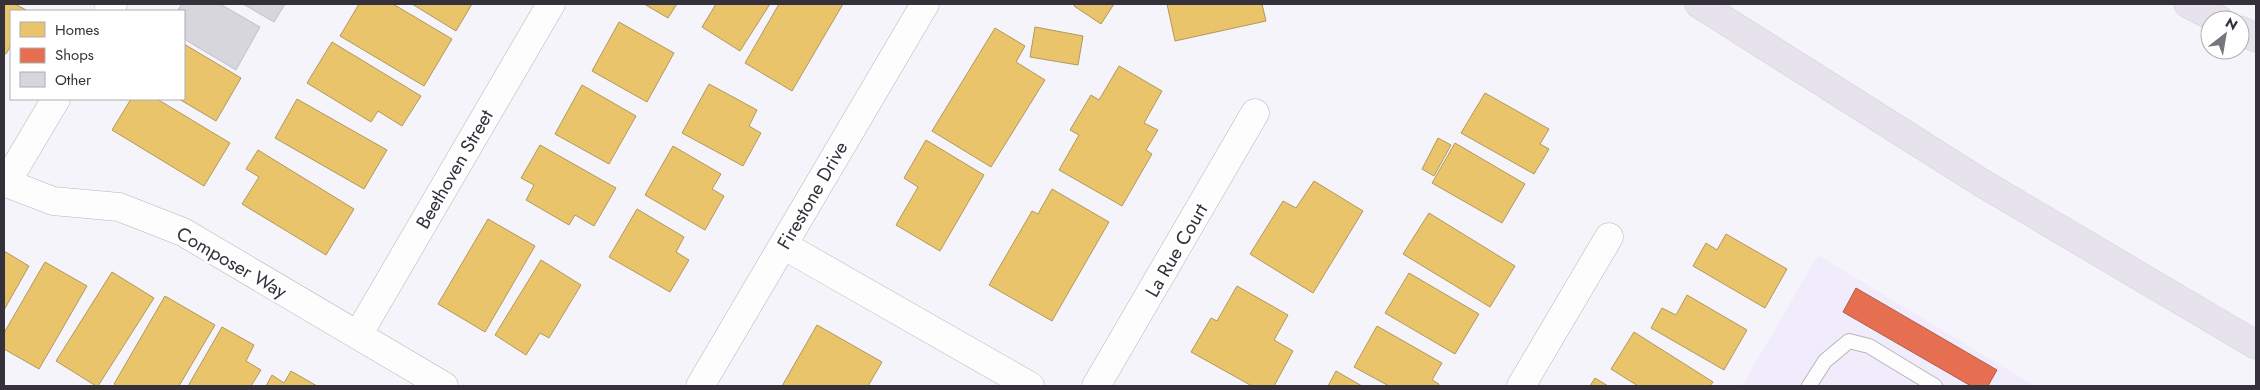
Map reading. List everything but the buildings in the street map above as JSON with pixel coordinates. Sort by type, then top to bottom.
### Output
[{"type":"highway","points":[[1699,4],[1982,183],[2256,345]]},
{"type":"highway","points":[[2188,4],[2200,10]]},
{"type":"highway","points":[[2101,252],[2256,364]]},
{"type":"street","name":"Beethoven Street","points":[[358,335],[551,4]]},
{"type":"street","name":"Firestone Drive","points":[[700,386],[925,4]]},
{"type":"street","points":[[5,183],[55,100]]},
{"type":"street","name":"La Rue Court","points":[[1096,386],[1255,113]]},
{"type":"street","name":"Composer Way","points":[[5,183],[53,201],[119,206],[183,232],[444,386]]},
{"type":"street","points":[[1521,386],[1609,237]]},
{"type":"street","points":[[783,245],[1030,386]]},
{"type":"lane","points":[[1810,386],[1825,361],[1849,341],[1868,346],[1935,386]]},
{"type":"shaded area","points":[[1818,255],[2035,386],[1742,386]]}]
